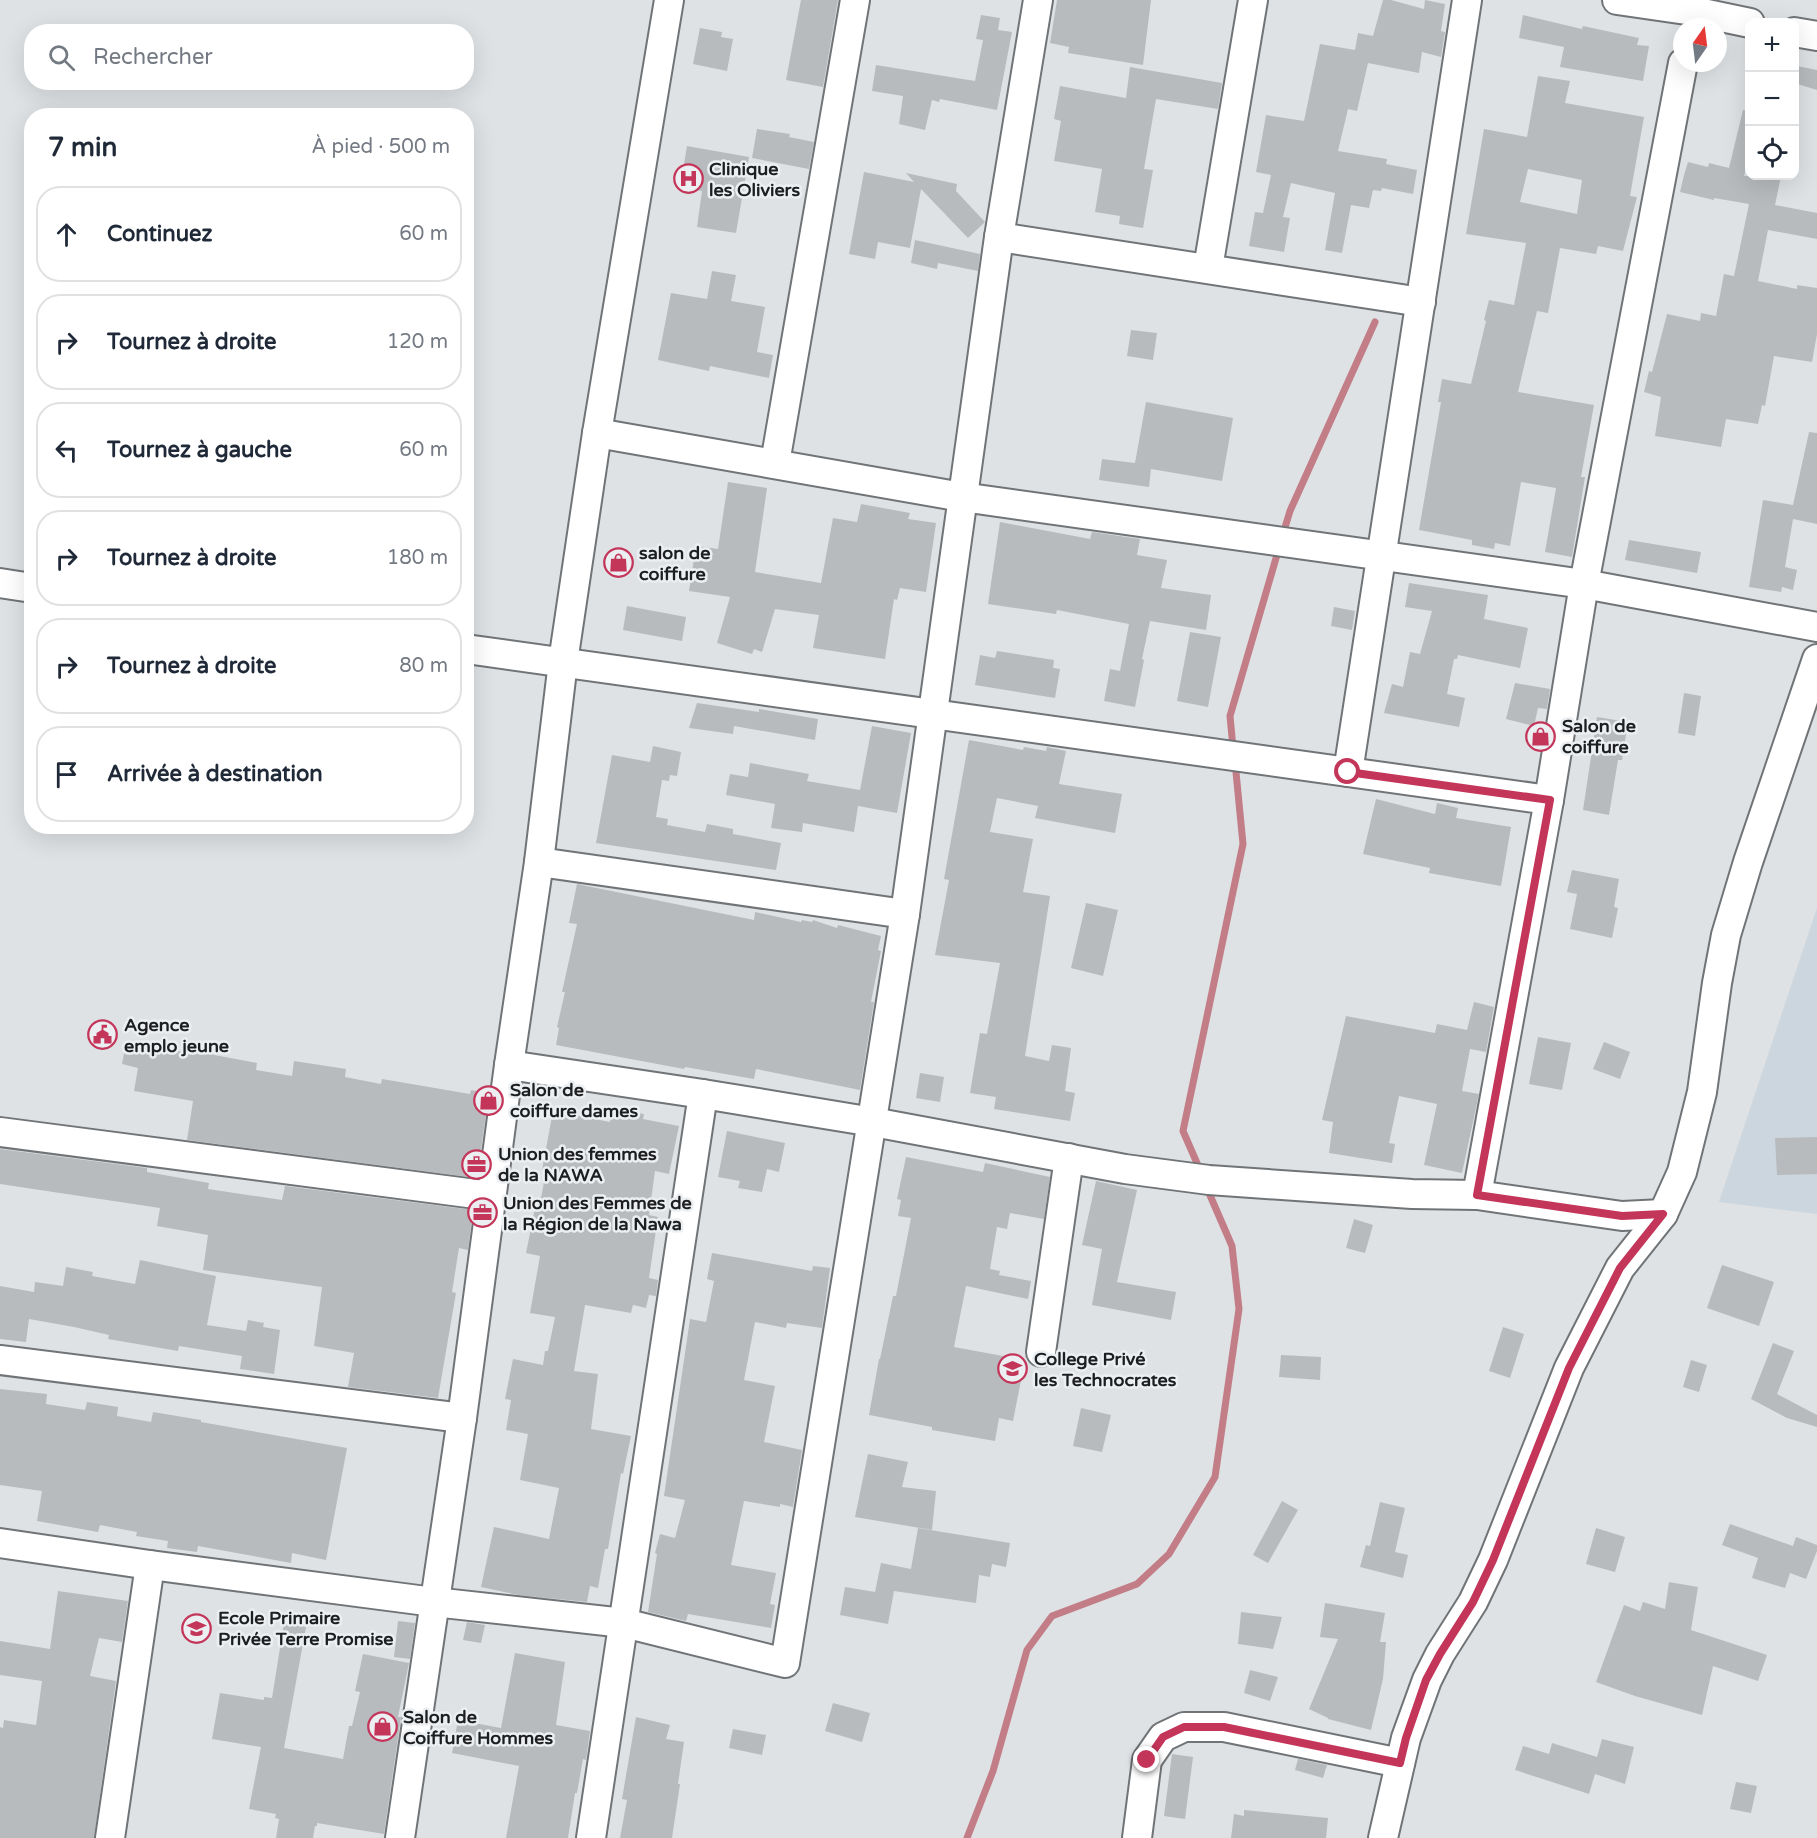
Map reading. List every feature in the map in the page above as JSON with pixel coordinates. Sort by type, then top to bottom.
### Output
[{"type":"street","points":[[399,1838],[462,1418],[509,1065],[539,862],[562,662],[597,433],[669,0]]},
{"type":"street","points":[[775,463],[855,0]]},
{"type":"street","points":[[0,1543],[434,1602],[624,1623],[785,1662],[905,914],[999,237],[1038,0]]},
{"type":"street","points":[[1208,268],[1253,0]]},
{"type":"street","points":[[1348,772],[1467,0]]},
{"type":"street","points":[[1617,0],[1687,18]]},
{"type":"street","points":[[1727,21],[1745,22]]},
{"type":"street","points":[[1799,33],[1817,36]]},
{"type":"street","points":[[1477,1195],[1550,800],[1584,584],[1681,72]]},
{"type":"street","points":[[999,237],[1421,302]]},
{"type":"street","points":[[597,433],[962,497],[1584,584],[1817,627]]},
{"type":"street","points":[[0,583],[24,587]]},
{"type":"street","points":[[474,649],[1550,800]]},
{"type":"street","points":[[1383,1838],[1406,1738],[1426,1680],[1473,1602],[1493,1560],[1569,1368],[1620,1268],[1663,1214],[1682,1172],[1702,1092],[1726,935],[1748,862],[1817,659]]},
{"type":"street","points":[[539,862],[905,914]]},
{"type":"street","points":[[509,1065],[703,1094],[1125,1168],[1209,1180],[1412,1194],[1477,1195],[1622,1216],[1663,1214]]},
{"type":"street","points":[[591,1838],[703,1094]]},
{"type":"street","points":[[0,1132],[491,1196]]},
{"type":"street","points":[[1041,1352],[1069,1158]]},
{"type":"street","points":[[0,1360],[462,1418]]},
{"type":"street","points":[[110,1838],[150,1565]]},
{"type":"street","points":[[1137,1838],[1147,1760],[1163,1737],[1184,1727],[1224,1727],[1400,1763]]},
{"type":"shaded area","points":[[1817,908],[1817,1214],[1719,1202]]},
{"type":"building","points":[[801,0],[838,0],[823,87],[786,80]]},
{"type":"building","points":[[1057,0],[1151,0],[1143,65],[1068,53],[1069,47],[1050,43]]},
{"type":"building","points":[[1383,0],[1424,9],[1425,0],[1445,4],[1441,31],[1445,32],[1441,57],[1422,52],[1419,73],[1368,63],[1357,111],[1348,109],[1338,151],[1387,159],[1386,164],[1417,170],[1413,194],[1382,188],[1381,191],[1373,190],[1369,208],[1351,205],[1342,253],[1325,250],[1335,193],[1291,183],[1283,217],[1290,218],[1284,252],[1249,246],[1255,212],[1263,213],[1271,175],[1256,172],[1266,115],[1304,121],[1320,44],[1355,50],[1358,33],[1373,36]]},
{"type":"building","points":[[981,15],[1000,18],[998,30],[1012,32],[997,110],[940,99],[939,102],[932,100],[925,130],[899,124],[903,96],[872,91],[876,65],[975,81],[983,40],[976,39]]},
{"type":"building","points":[[1523,15],[1582,29],[1583,26],[1639,38],[1637,45],[1649,46],[1643,81],[1560,67],[1564,47],[1519,38]]},
{"type":"building","points":[[700,28],[722,32],[721,37],[733,39],[727,71],[693,64]]},
{"type":"building","points":[[1799,66],[1817,70],[1817,90],[1799,85]]},
{"type":"building","points":[[1130,67],[1222,83],[1218,109],[1156,99],[1144,169],[1153,170],[1143,228],[1119,224],[1120,216],[1095,212],[1102,169],[1054,161],[1061,121],[1054,119],[1060,86],[1126,98]]},
{"type":"building","points":[[1538,76],[1570,81],[1565,103],[1644,117],[1630,196],[1637,197],[1623,251],[1598,246],[1596,254],[1560,248],[1548,313],[1537,311],[1518,392],[1594,405],[1581,477],[1585,477],[1572,557],[1545,552],[1556,488],[1521,482],[1510,546],[1495,543],[1494,549],[1472,545],[1472,540],[1419,530],[1441,402],[1438,402],[1442,379],[1471,384],[1489,300],[1514,305],[1526,243],[1466,234],[1484,129],[1527,137]],"holes":[[[1528,169],[1582,180],[1577,214],[1520,202]]]},
{"type":"building","points":[[1743,110],[1745,110],[1745,180],[1780,180],[1775,205],[1817,213],[1817,239],[1768,230],[1758,281],[1797,289],[1797,285],[1817,288],[1817,334],[1812,362],[1774,356],[1765,406],[1762,405],[1758,424],[1726,419],[1721,447],[1655,436],[1661,397],[1644,392],[1649,371],[1652,372],[1667,314],[1700,321],[1701,313],[1716,316],[1724,274],[1734,276],[1749,204],[1714,198],[1714,200],[1680,192],[1688,162],[1708,167],[1709,163],[1729,168]]},
{"type":"building","points":[[757,129],[790,134],[789,137],[814,142],[809,169],[752,158]]},
{"type":"building","points":[[687,146],[749,157],[736,233],[697,227],[702,191],[680,188]]},
{"type":"building","points":[[864,172],[914,182],[906,173],[957,184],[956,191],[985,222],[968,238],[921,189],[910,248],[878,242],[875,259],[849,254]]},
{"type":"building","points":[[915,240],[980,254],[978,271],[938,263],[937,269],[911,263]]},
{"type":"building","points":[[712,271],[736,275],[731,301],[765,307],[757,352],[773,355],[769,378],[710,366],[709,371],[658,360],[671,293],[707,299]]},
{"type":"building","points":[[1131,330],[1157,333],[1153,360],[1127,356]]},
{"type":"building","points":[[1146,402],[1233,418],[1222,481],[1151,469],[1149,487],[1099,480],[1102,459],[1135,463]]},
{"type":"building","points":[[1809,432],[1817,433],[1817,524],[1793,519],[1785,567],[1797,570],[1793,590],[1782,587],[1781,592],[1749,587],[1763,500],[1793,505]]},
{"type":"building","points":[[728,482],[767,488],[755,572],[821,583],[833,518],[857,522],[861,504],[910,513],[908,519],[936,523],[926,592],[900,588],[897,600],[894,599],[885,659],[813,648],[819,615],[775,609],[762,652],[754,649],[752,654],[717,643],[730,597],[689,591],[696,546],[718,549]]},
{"type":"building","points":[[1000,522],[1090,539],[1092,532],[1140,539],[1137,555],[1167,560],[1161,588],[1211,595],[1206,630],[1150,621],[1135,707],[1104,701],[1110,669],[1120,671],[1129,624],[1057,610],[1056,614],[988,604]]},
{"type":"building","points":[[1629,540],[1701,552],[1697,573],[1625,560]]},
{"type":"building","points":[[1409,583],[1488,595],[1484,619],[1528,628],[1520,668],[1458,655],[1457,659],[1454,659],[1447,694],[1465,698],[1459,727],[1384,713],[1392,684],[1403,687],[1410,652],[1420,654],[1432,611],[1405,607]]},
{"type":"building","points":[[627,606],[686,617],[682,641],[623,630]]},
{"type":"building","points":[[1334,607],[1355,611],[1352,630],[1331,626]]},
{"type":"building","points":[[1190,632],[1221,637],[1208,707],[1177,701]]},
{"type":"building","points":[[997,651],[1054,660],[1053,668],[1060,669],[1055,698],[975,685],[980,655],[995,658]]},
{"type":"building","points":[[1515,683],[1550,689],[1547,709],[1538,708],[1534,726],[1506,719]]},
{"type":"building","points":[[1684,693],[1701,696],[1695,736],[1678,733]]},
{"type":"building","points":[[697,703],[759,712],[759,709],[818,719],[815,740],[734,726],[733,734],[689,728]]},
{"type":"building","points":[[1597,717],[1628,722],[1622,760],[1618,760],[1609,815],[1583,810]]},
{"type":"building","points":[[872,726],[911,733],[897,813],[858,806],[854,832],[803,823],[802,832],[771,828],[775,804],[726,795],[730,774],[748,777],[750,763],[809,774],[807,781],[860,790]]},
{"type":"building","points":[[969,740],[1023,750],[1024,747],[1046,751],[1047,747],[1066,751],[1059,784],[1122,794],[1115,833],[1035,818],[1038,806],[997,798],[990,832],[1033,839],[1023,892],[1050,896],[1025,1056],[1049,1061],[1052,1045],[1071,1048],[1065,1091],[1075,1093],[1070,1121],[994,1109],[996,1097],[970,1093],[980,1033],[987,1034],[1000,963],[935,955],[949,880],[944,879]]},
{"type":"building","points":[[653,746],[681,752],[677,776],[670,775],[669,781],[662,780],[656,817],[668,819],[667,825],[705,832],[707,824],[733,829],[733,834],[781,843],[776,870],[596,843],[612,755],[650,762]]},
{"type":"building","points":[[1376,799],[1435,814],[1437,803],[1458,808],[1456,818],[1511,827],[1501,886],[1429,873],[1430,868],[1363,854]]},
{"type":"building","points":[[1572,870],[1619,879],[1614,907],[1618,908],[1612,938],[1570,929],[1577,894],[1567,892]]},
{"type":"building","points":[[577,884],[754,920],[755,912],[801,922],[802,920],[812,922],[813,920],[837,928],[838,925],[881,936],[878,950],[881,951],[871,1002],[874,1002],[860,1090],[756,1069],[754,1079],[685,1067],[684,1069],[556,1045],[559,1028],[557,1027],[565,992],[562,992],[577,924],[569,923]]},
{"type":"building","points":[[1086,903],[1118,910],[1103,976],[1071,968]]},
{"type":"building","points":[[1474,1002],[1494,1007],[1486,1052],[1470,1049],[1462,1091],[1479,1094],[1462,1173],[1424,1165],[1437,1104],[1399,1096],[1389,1143],[1395,1144],[1392,1163],[1329,1153],[1333,1122],[1322,1120],[1346,1016],[1435,1033],[1437,1024],[1467,1030]]},
{"type":"building","points":[[1538,1037],[1571,1043],[1562,1090],[1529,1084]]},
{"type":"building","points":[[1604,1042],[1630,1052],[1620,1079],[1593,1069]]},
{"type":"building","points":[[126,1043],[184,1052],[185,1045],[210,1050],[209,1054],[257,1063],[256,1070],[292,1076],[294,1061],[346,1069],[345,1077],[381,1084],[382,1079],[470,1094],[471,1090],[489,1093],[477,1178],[187,1140],[193,1101],[134,1091],[138,1068],[122,1064]]},
{"type":"building","points":[[920,1073],[944,1077],[940,1102],[916,1098]]},
{"type":"building","points":[[612,1108],[644,1114],[643,1119],[679,1126],[669,1174],[655,1171],[649,1215],[658,1217],[649,1278],[658,1280],[656,1296],[649,1295],[646,1308],[633,1305],[631,1313],[585,1305],[574,1371],[598,1374],[591,1429],[631,1436],[623,1474],[621,1473],[608,1549],[605,1549],[598,1588],[590,1586],[587,1602],[518,1595],[481,1587],[494,1527],[549,1539],[559,1488],[520,1480],[528,1434],[506,1430],[511,1400],[505,1399],[513,1359],[543,1365],[555,1317],[530,1313],[540,1256],[526,1253],[535,1208],[539,1209],[546,1171],[542,1170],[553,1111],[610,1122]]},
{"type":"building","points":[[727,1131],[785,1143],[779,1172],[767,1169],[762,1192],[738,1188],[740,1181],[718,1177]]},
{"type":"building","points":[[1817,1137],[1817,1174],[1777,1175],[1775,1138]]},
{"type":"building","points":[[0,1149],[147,1168],[147,1172],[209,1183],[208,1189],[282,1200],[285,1186],[473,1210],[468,1250],[459,1248],[452,1292],[456,1293],[438,1398],[348,1387],[354,1353],[314,1346],[322,1287],[203,1270],[208,1235],[157,1226],[160,1208],[0,1184]]},
{"type":"building","points":[[906,1157],[983,1172],[985,1163],[1050,1177],[1044,1219],[1010,1213],[1007,1229],[997,1227],[990,1269],[1000,1271],[999,1275],[1031,1281],[1028,1299],[966,1286],[954,1347],[1025,1360],[1013,1421],[999,1418],[995,1441],[932,1430],[932,1427],[869,1415],[879,1359],[893,1296],[896,1296],[911,1218],[898,1216],[901,1200],[897,1199]]},
{"type":"building","points":[[1096,1181],[1137,1190],[1117,1282],[1176,1292],[1171,1320],[1092,1305],[1102,1249],[1082,1245]]},
{"type":"building","points":[[1354,1219],[1373,1225],[1365,1253],[1346,1248]]},
{"type":"building","points":[[712,1253],[812,1271],[813,1266],[830,1268],[822,1328],[787,1323],[786,1328],[755,1322],[744,1380],[775,1386],[764,1442],[802,1450],[793,1507],[744,1501],[731,1565],[776,1573],[770,1604],[775,1605],[771,1628],[688,1614],[686,1621],[648,1612],[657,1554],[655,1553],[660,1534],[675,1538],[685,1500],[664,1496],[690,1319],[706,1322],[714,1281],[707,1279]]},
{"type":"building","points":[[140,1260],[216,1276],[207,1325],[246,1331],[248,1320],[264,1323],[263,1327],[280,1330],[274,1374],[240,1369],[242,1356],[179,1346],[178,1351],[108,1339],[109,1335],[29,1319],[26,1342],[0,1339],[0,1286],[34,1292],[35,1282],[63,1286],[66,1267],[93,1272],[92,1276],[135,1284]]},
{"type":"building","points":[[1722,1265],[1774,1282],[1759,1326],[1707,1308]]},
{"type":"building","points":[[1503,1327],[1524,1334],[1510,1378],[1489,1371]]},
{"type":"building","points":[[1773,1343],[1794,1351],[1777,1394],[1817,1415],[1817,1427],[1787,1418],[1751,1399]]},
{"type":"building","points":[[1281,1355],[1321,1357],[1320,1380],[1279,1377]]},
{"type":"building","points":[[1691,1360],[1707,1365],[1699,1392],[1683,1387]]},
{"type":"building","points":[[0,1389],[47,1394],[46,1404],[85,1410],[87,1402],[118,1407],[117,1416],[151,1422],[153,1412],[347,1448],[326,1560],[292,1553],[291,1563],[198,1546],[197,1552],[167,1548],[168,1541],[136,1536],[137,1532],[100,1525],[98,1532],[37,1521],[42,1491],[0,1485]]},
{"type":"building","points":[[1081,1408],[1111,1415],[1102,1452],[1073,1446]]},
{"type":"building","points":[[868,1454],[908,1462],[902,1487],[936,1491],[932,1530],[855,1517]]},
{"type":"building","points":[[1282,1501],[1298,1510],[1268,1563],[1253,1555]]},
{"type":"building","points":[[1380,1502],[1405,1508],[1395,1552],[1408,1555],[1403,1578],[1360,1567],[1366,1545],[1370,1546]]},
{"type":"building","points":[[1730,1524],[1793,1546],[1796,1537],[1817,1545],[1817,1551],[1806,1579],[1790,1573],[1785,1588],[1752,1578],[1758,1558],[1722,1545]]},
{"type":"building","points":[[918,1528],[1010,1543],[1006,1567],[992,1564],[990,1577],[979,1575],[976,1603],[894,1591],[888,1624],[840,1615],[845,1587],[875,1592],[881,1563],[911,1569]]},
{"type":"building","points":[[1596,1528],[1625,1537],[1615,1572],[1586,1564]]},
{"type":"building","points":[[1669,1582],[1698,1587],[1691,1630],[1767,1655],[1758,1681],[1713,1666],[1702,1715],[1596,1682],[1624,1605],[1640,1611],[1643,1602],[1665,1609]]},
{"type":"building","points":[[58,1591],[128,1601],[122,1642],[99,1638],[90,1676],[116,1681],[94,1838],[0,1838],[0,1727],[3,1728],[4,1720],[36,1725],[42,1681],[0,1675],[0,1641],[50,1649]]},
{"type":"building","points":[[1325,1603],[1385,1613],[1380,1642],[1386,1642],[1383,1679],[1371,1730],[1328,1719],[1309,1709],[1338,1639],[1320,1637]]},
{"type":"building","points":[[1241,1612],[1282,1617],[1273,1649],[1238,1644]]},
{"type":"building","points":[[398,1621],[415,1623],[410,1659],[394,1657]]},
{"type":"building","points":[[467,1622],[485,1625],[481,1643],[463,1640]]},
{"type":"building","points":[[284,1623],[306,1627],[284,1748],[343,1759],[349,1726],[352,1726],[360,1692],[355,1691],[363,1654],[409,1663],[398,1717],[401,1717],[384,1834],[317,1823],[313,1838],[276,1838],[279,1819],[275,1818],[276,1814],[249,1809],[261,1747],[212,1739],[220,1693],[264,1700],[264,1697],[272,1698]]},
{"type":"building","points":[[515,1653],[565,1662],[556,1725],[590,1731],[586,1760],[583,1759],[577,1793],[575,1793],[568,1838],[506,1838],[519,1766],[452,1753],[458,1720],[501,1728]]},
{"type":"building","points":[[1250,1670],[1278,1677],[1270,1701],[1244,1693]]},
{"type":"building","points":[[833,1703],[870,1713],[862,1742],[825,1731]]},
{"type":"building","points":[[636,1717],[670,1725],[666,1739],[684,1742],[672,1838],[620,1838],[627,1800],[622,1799]]},
{"type":"building","points":[[733,1729],[766,1735],[762,1755],[729,1748]]},
{"type":"building","points":[[1602,1739],[1634,1747],[1625,1784],[1595,1774],[1589,1794],[1515,1770],[1523,1746],[1549,1754],[1552,1743],[1597,1757]]},
{"type":"building","points":[[1172,1754],[1193,1757],[1185,1819],[1164,1816]]},
{"type":"building","points":[[1298,1759],[1327,1765],[1323,1778],[1295,1770]]},
{"type":"building","points":[[1736,1782],[1757,1786],[1751,1813],[1730,1809]]},
{"type":"building","points":[[1244,1810],[1328,1818],[1326,1838],[1231,1838],[1234,1814],[1244,1816]]},
{"type":"waterway","points":[[1283,534],[1290,511],[1375,322]]},
{"type":"waterway","points":[[1233,748],[1230,716],[1279,548]]},
{"type":"waterway","points":[[1200,1170],[1183,1131],[1243,844],[1235,762]]},
{"type":"waterway","points":[[967,1838],[993,1771],[1027,1650],[1052,1616],[1137,1584],[1169,1554],[1215,1477],[1239,1309],[1232,1246],[1206,1186]]},
{"type":"place","name":"Clinique les Oliviers","points":[[688,179]]},
{"type":"place","name":"salon de coiffure","points":[[618,563]]},
{"type":"place","name":"Salon de coiffure","points":[[1541,736]]},
{"type":"place","name":"Agence emplo jeune","points":[[103,1035]]},
{"type":"place","name":"Salon de coiffure dames","points":[[489,1100]]},
{"type":"place","name":"Union des femmes de la NAWA","points":[[477,1164]]},
{"type":"place","name":"Union des Femmes de la Région de la Nawa","points":[[482,1213]]},
{"type":"place","name":"College Privé les Technocrates","points":[[1013,1369]]},
{"type":"place","name":"Ecole Primaire Privée Terre Promise","points":[[197,1628]]},
{"type":"place","name":"Salon de Coiffure Hommes","points":[[382,1727]]},
{"type":"route","points":[[1147,1760],[1163,1737],[1184,1727],[1224,1727],[1400,1763],[1426,1680],[1473,1602],[1493,1560],[1569,1368],[1620,1268],[1663,1214],[1622,1216],[1477,1195],[1550,800],[1348,772]]}]
